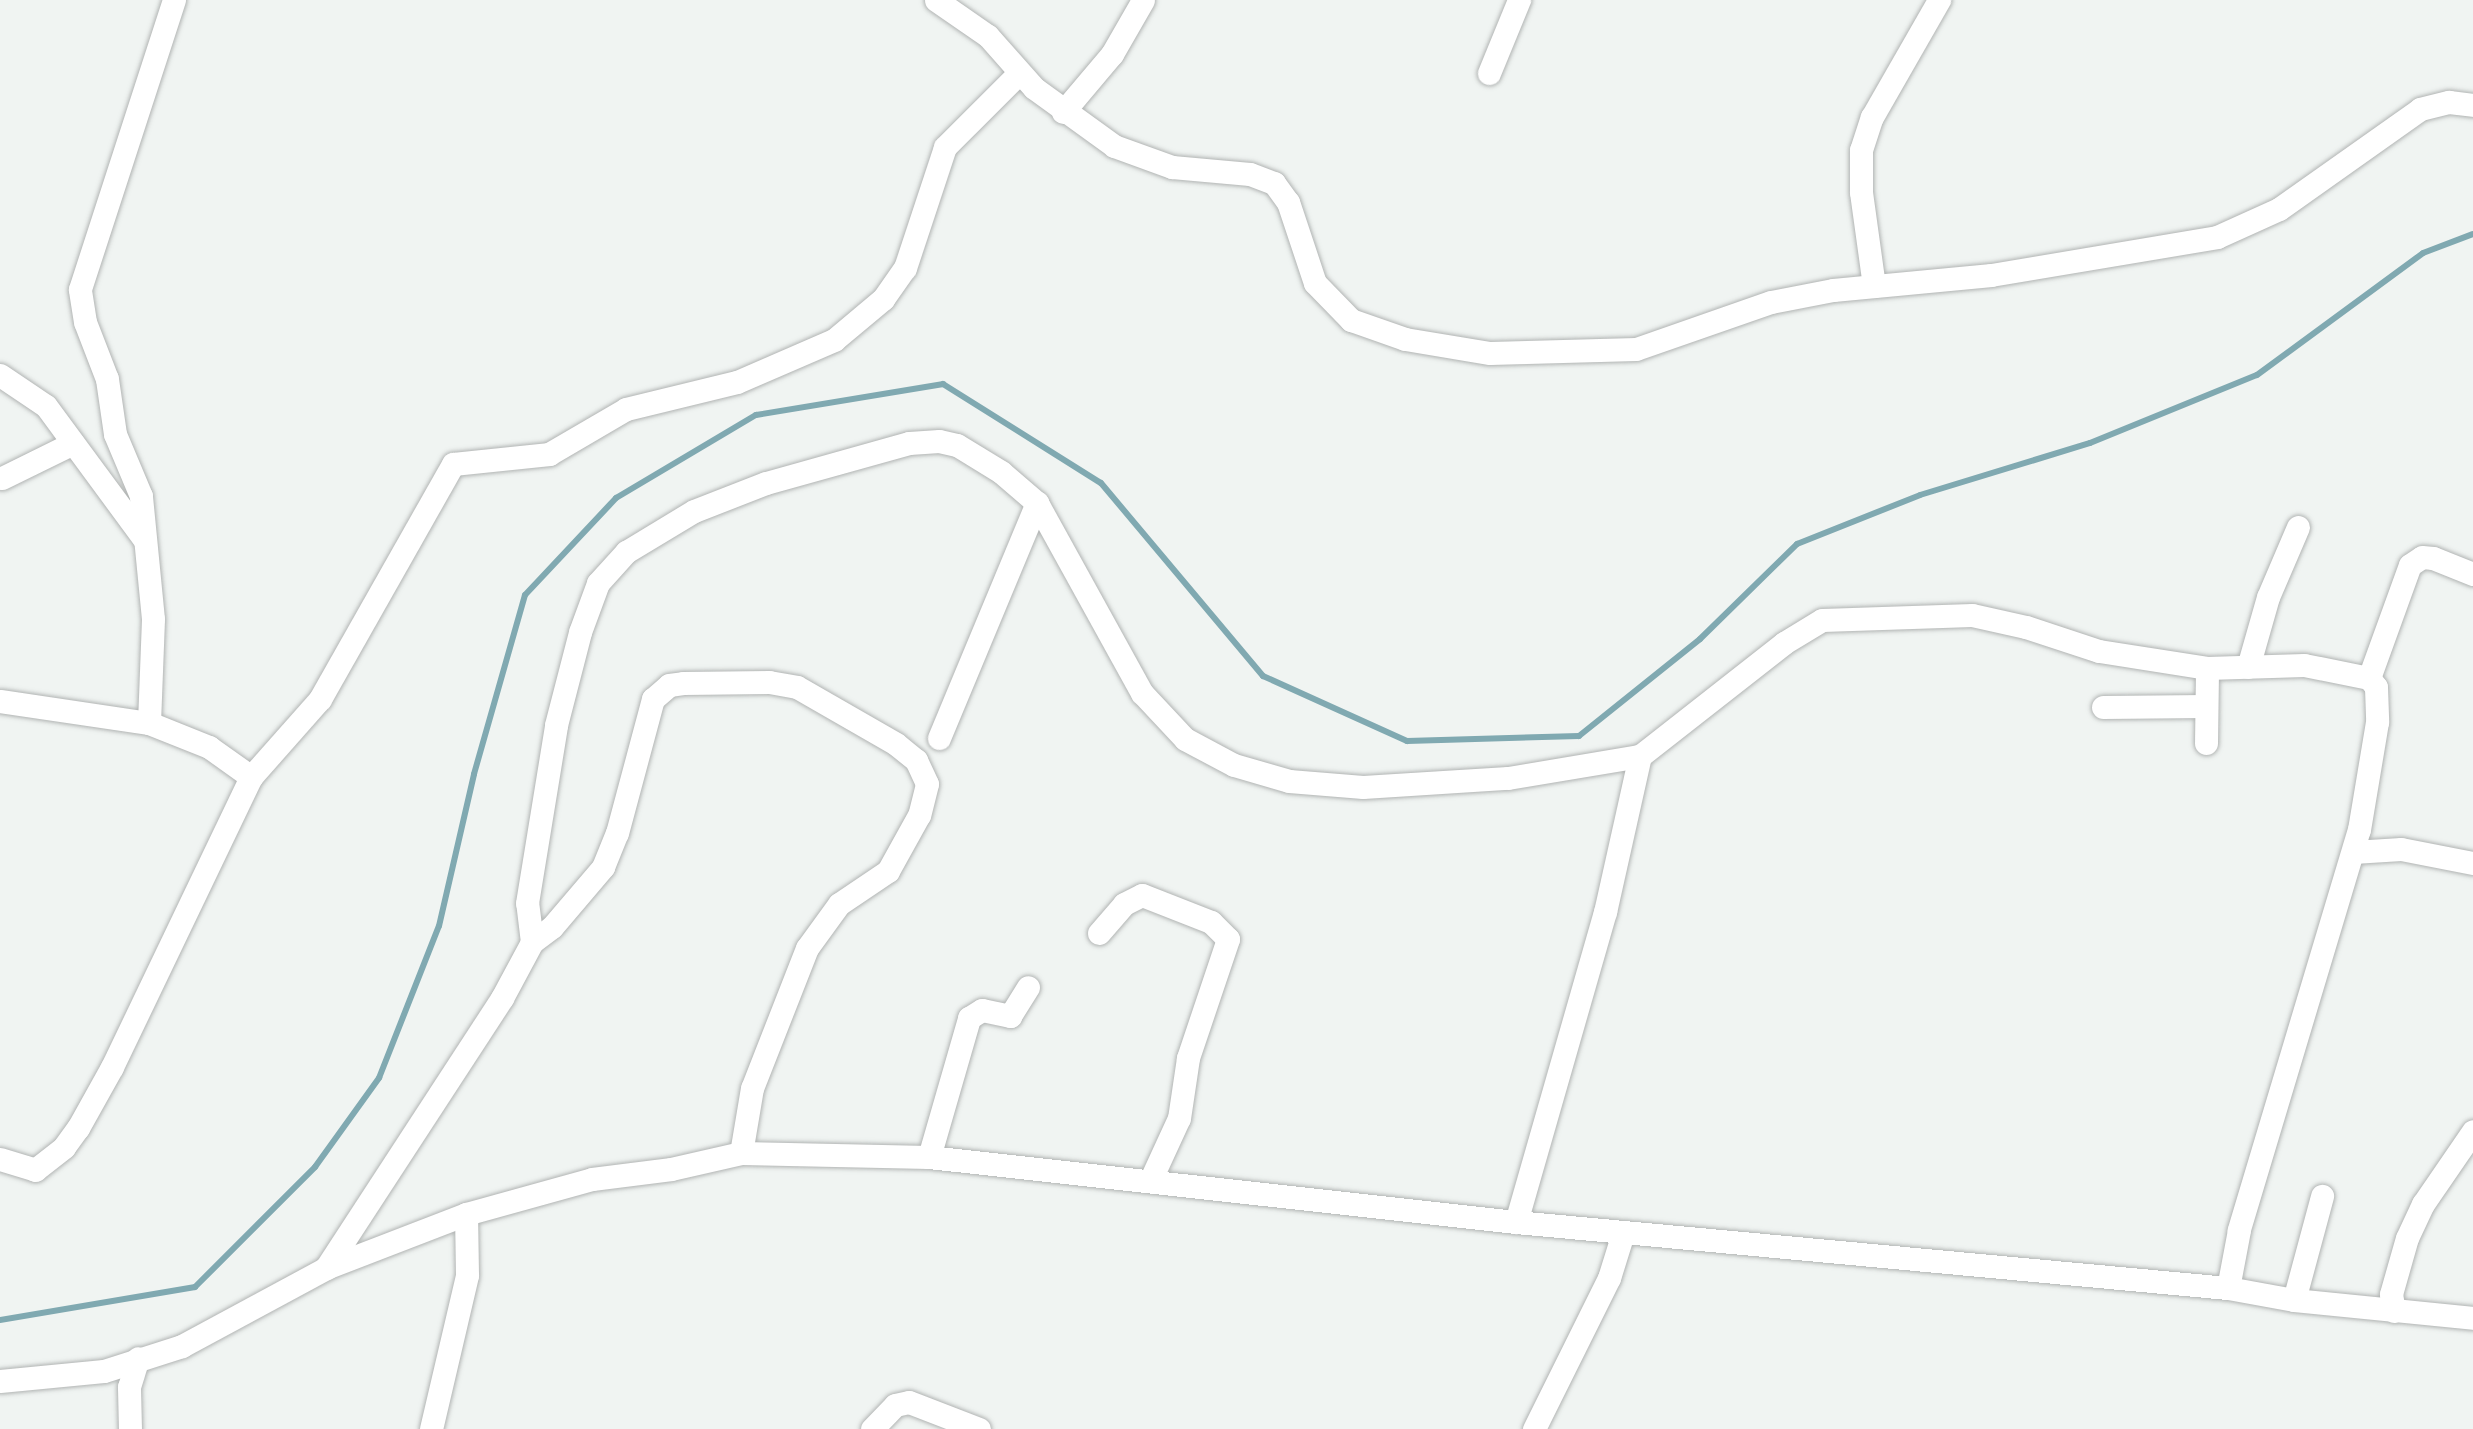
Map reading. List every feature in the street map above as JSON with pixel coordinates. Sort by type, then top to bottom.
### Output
[{"type":"street","points":[[149,723],[153,619],[141,496],[115,435],[107,379],[85,322],[80,289],[174,0]]},
{"type":"street","points":[[936,0],[962,6],[1018,74],[1063,112],[1114,146],[1154,162],[1250,174],[1274,183],[1288,202],[1308,269],[1324,296],[1351,320],[1405,339],[1522,355],[1636,349],[1771,302],[1874,286],[1991,275],[2217,237],[2279,209],[2420,110],[2449,102],[2473,105]]},
{"type":"street","points":[[1063,112],[1112,54],[1143,0]]},
{"type":"street","points":[[1489,73],[1519,0]]},
{"type":"street","points":[[1874,286],[1861,192],[1861,150],[1872,117],[1940,0]]},
{"type":"street","points":[[0,1159],[35,1170],[64,1147],[78,1129],[112,1067],[251,777],[320,699],[453,464],[549,454],[626,409],[737,382],[834,340],[883,299],[905,268],[945,147],[1018,74]]},
{"type":"street","points":[[0,375],[46,406],[144,539]]},
{"type":"street","points":[[532,942],[527,903],[556,725],[580,632],[598,583],[626,552],[713,503],[860,455],[923,441],[957,445],[977,456],[1037,503],[1142,693],[1185,739],[1234,765],[1289,781],[1363,787],[1508,778],[1640,756],[1784,643],[1811,625],[1837,617],[1993,618],[2099,651],[2207,668],[2304,666],[2369,678],[2376,687],[2378,711],[2367,796],[2353,852],[2239,1230],[2228,1288]]},
{"type":"street","points":[[2,478],[73,443]]},
{"type":"street","points":[[939,738],[1037,503]]},
{"type":"street","points":[[2248,667],[2268,597],[2298,527]]},
{"type":"street","points":[[2369,678],[2410,565],[2422,557],[2433,558],[2473,574]]},
{"type":"street","points":[[2206,743],[2207,668]]},
{"type":"street","points":[[326,1268],[502,998],[532,942],[552,927],[603,867],[617,833],[653,699],[669,685],[786,683],[867,725],[916,760],[927,783],[919,815],[888,871],[839,904],[807,948],[752,1088],[741,1153]]},
{"type":"street","points":[[0,701],[149,723],[209,747],[251,777]]},
{"type":"street","points":[[2102,707],[2206,706]]},
{"type":"street","points":[[1516,1222],[1605,912],[1640,756]]},
{"type":"street","points":[[2353,852],[2401,849],[2473,863]]},
{"type":"street","points":[[1099,933],[1124,904],[1142,895],[1211,922],[1228,939],[1188,1058],[1179,1118],[1150,1181]]},
{"type":"street","points":[[929,1157],[969,1018],[982,1010],[1010,1016],[1028,987]]},
{"type":"street","points":[[2394,1311],[2393,1285],[2407,1238],[2423,1204],[2473,1131]]},
{"type":"street","points":[[0,1381],[104,1371],[182,1346],[326,1268],[466,1214],[592,1179],[671,1170],[741,1153],[929,1157],[1623,1233],[2228,1288],[2294,1300],[2473,1318]]},
{"type":"street","points":[[2294,1300],[2322,1196]]},
{"type":"street","points":[[431,1429],[467,1275],[466,1214]]},
{"type":"street","points":[[1534,1429],[1609,1278],[1623,1233]]},
{"type":"street","points":[[130,1429],[129,1387],[138,1358]]},
{"type":"street","points":[[872,1429],[895,1405],[909,1402],[979,1429]]},
{"type":"waterway","points":[[0,1320],[195,1287],[315,1167],[379,1078],[439,926],[474,774],[525,595],[616,498],[756,415],[943,384],[1101,483],[1263,676],[1407,741],[1579,736],[1700,639],[1797,544],[1920,495],[2090,443],[2257,375],[2423,253],[2473,234]]}]
